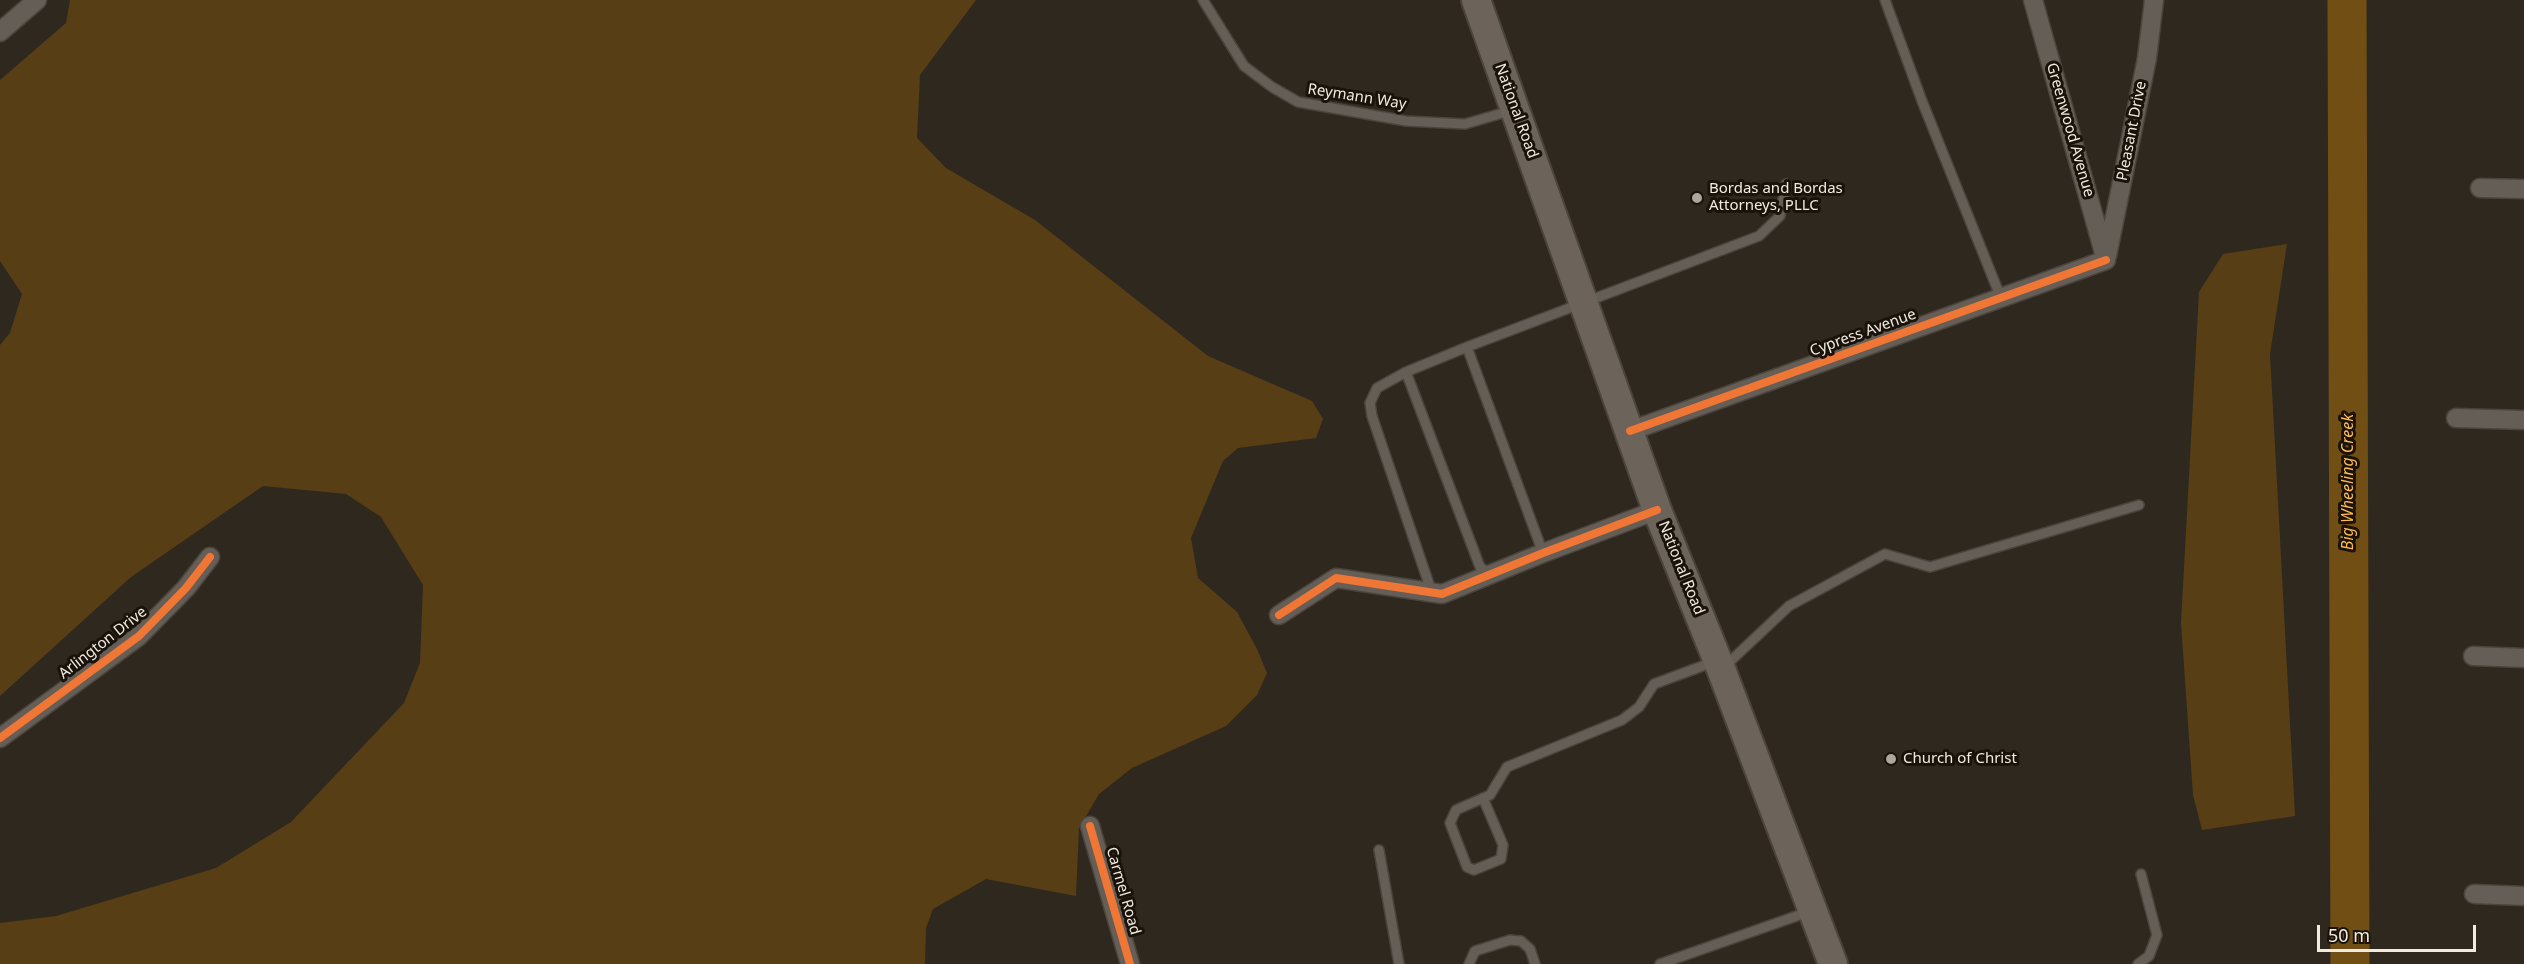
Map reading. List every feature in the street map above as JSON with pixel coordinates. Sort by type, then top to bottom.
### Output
[{"type":"main road","name":"National Road","points":[[1476,0],[1657,510],[1720,665],[1833,964]]},
{"type":"street","points":[[0,32],[37,0]]},
{"type":"street","name":"Greenwood Avenue","points":[[2033,0],[2106,260]]},
{"type":"street","name":"Pleasant Drive","points":[[2106,260],[2147,58],[2154,0]]},
{"type":"street","points":[[2480,188],[2524,189]]},
{"type":"street","name":"Cypress Avenue","points":[[1630,431],[2106,260]]},
{"type":"street","points":[[2456,418],[2524,420]]},
{"type":"street","points":[[1279,615],[1336,578],[1442,594],[1657,510]]},
{"type":"street","name":"Arlington Drive","points":[[0,738],[139,636],[186,588],[210,557]]},
{"type":"street","points":[[2473,656],[2524,658]]},
{"type":"street","name":"Carmel Road","points":[[1090,826],[1130,964]]},
{"type":"street","points":[[2474,894],[2524,897]]},
{"type":"lane","name":"Reymann Way","points":[[1203,0],[1245,66],[1272,87],[1298,102],[1406,121],[1465,124],[1515,110]]},
{"type":"lane","points":[[1885,0],[1922,101],[2001,298]]},
{"type":"lane","points":[[1432,593],[1372,416],[1370,403],[1377,388],[1406,372],[1467,347],[1759,236],[1780,216],[1786,184]]},
{"type":"lane","points":[[1467,347],[1543,553]]},
{"type":"lane","points":[[1406,372],[1480,567],[1491,575]]},
{"type":"lane","points":[[1483,798],[1503,845],[1501,859],[1474,870],[1467,867],[1449,823],[1456,810],[1483,798],[1490,795],[1507,767],[1622,720],[1639,707],[1654,684],[1720,665],[1789,606],[1885,554],[1930,567],[2139,505]]},
{"type":"lane","points":[[1379,850],[1399,964]]},
{"type":"lane","points":[[2138,964],[2149,957],[2157,935],[2141,874]]},
{"type":"lane","points":[[1660,964],[1813,910]]},
{"type":"lane","points":[[1469,964],[1476,951],[1510,940],[1521,941],[1530,949],[1535,964]]},
{"type":"shaded area","points":[[70,0],[976,0],[920,75],[917,138],[946,168],[1035,220],[1208,356],[1312,401],[1323,419],[1316,438],[1238,448],[1223,461],[1191,538],[1198,578],[1237,612],[1257,649],[1267,673],[1257,695],[1226,726],[1132,768],[1099,794],[1079,828],[1076,896],[986,879],[933,909],[926,928],[925,964],[0,964],[0,923],[56,916],[216,868],[291,822],[404,703],[420,663],[423,585],[381,517],[346,494],[263,486],[131,577],[0,696],[0,345],[10,333],[22,294],[0,261],[0,80],[66,23]]},
{"type":"shaded area","points":[[2287,244],[2270,354],[2295,816],[2202,830],[2193,795],[2181,623],[2199,292],[2223,254]]},
{"type":"waterway","name":"Big Wheeling Creek","points":[[2347,0],[2350,964]]},
{"type":"cycle path","points":[[1630,431],[2106,260]]},
{"type":"cycle path","points":[[1279,615],[1336,578],[1442,594],[1657,510]]},
{"type":"cycle path","points":[[0,738],[139,636],[186,588],[210,557]]},
{"type":"cycle path","points":[[1090,826],[1130,964]]},
{"type":"place","name":"Bordas and Bordas Attorneys, PLLC","points":[[1697,198]]},
{"type":"place","name":"Church of Christ","points":[[1891,759]]}]
